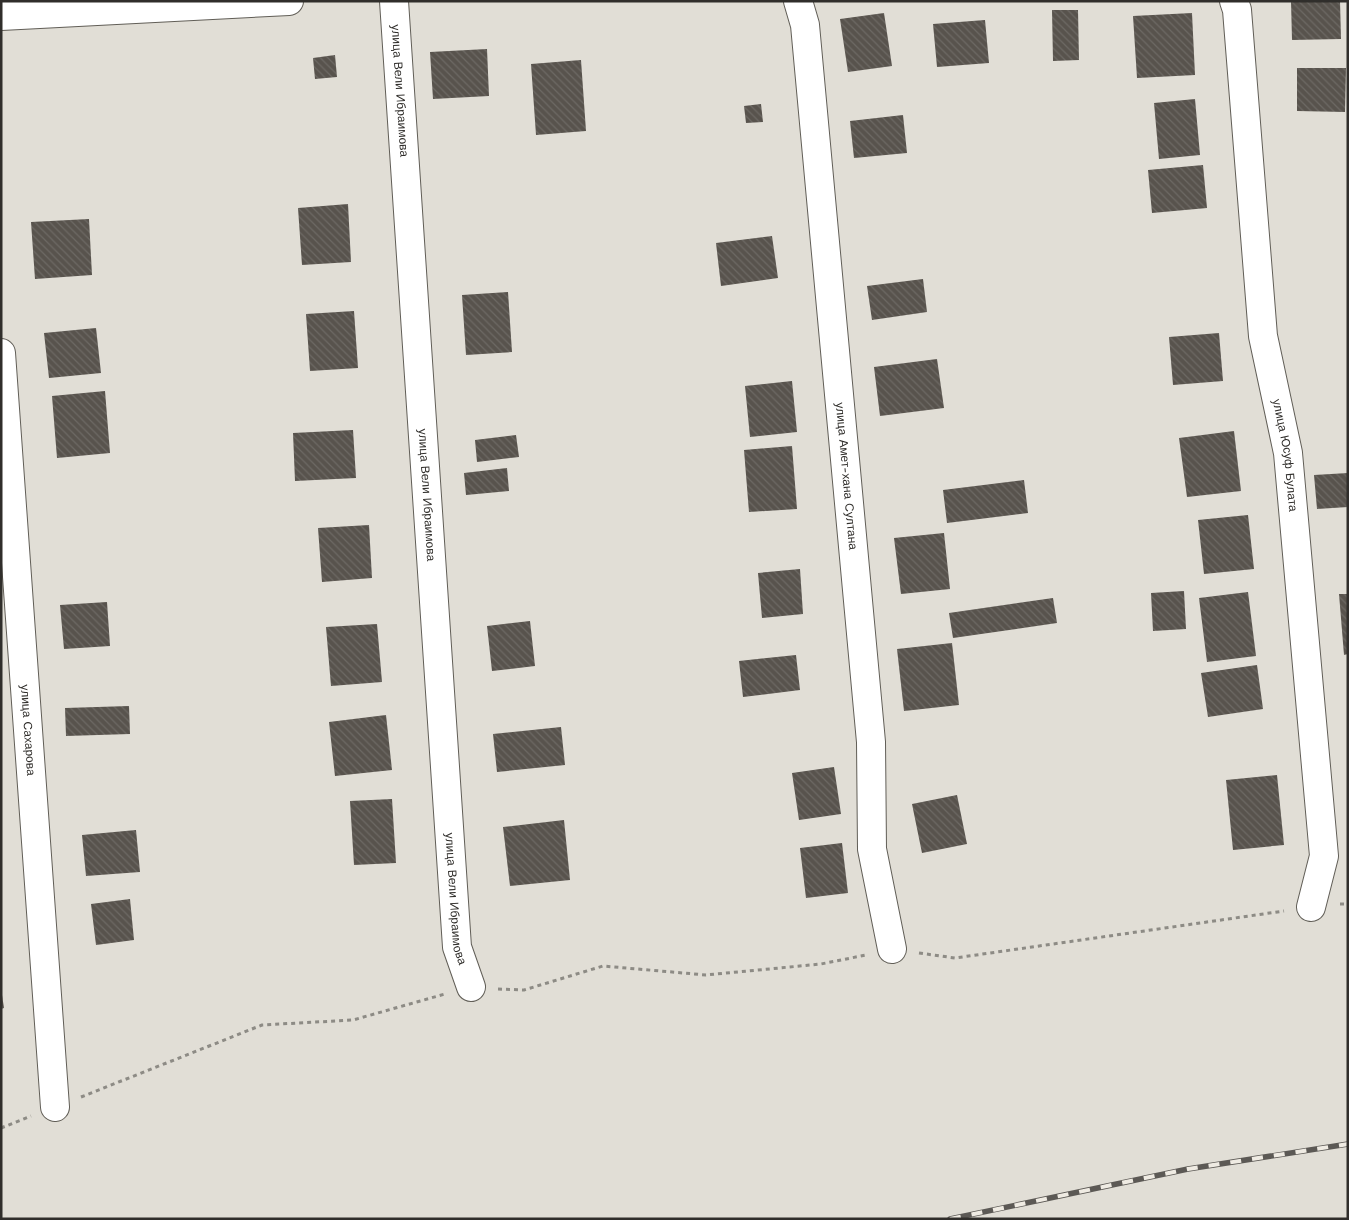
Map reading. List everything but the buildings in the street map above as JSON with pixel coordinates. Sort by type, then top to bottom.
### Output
[{"type":"street","points":[[1,16],[289,1]]},
{"type":"street","name":"улица Вели Ибраимова","points":[[394,1],[457,947],[471,987]]},
{"type":"street","name":"улица Амет-хана Султана","points":[[798,1],[805,25],[871,742],[872,849],[892,949]]},
{"type":"street","name":"улица Юсуф Булата","points":[[1234,1],[1238,20],[1263,336],[1288,453],[1324,856],[1311,907]]},
{"type":"street","name":"улица Сахарова","points":[[1,353],[55,1107]]},
{"type":"path","points":[[1,1128],[262,1025],[353,1020],[471,987],[524,990],[604,966],[706,974],[821,964],[892,949],[955,958],[1311,907],[1348,904]]},
{"type":"railway","points":[[950,1219],[1188,1169],[1348,1144]]}]
